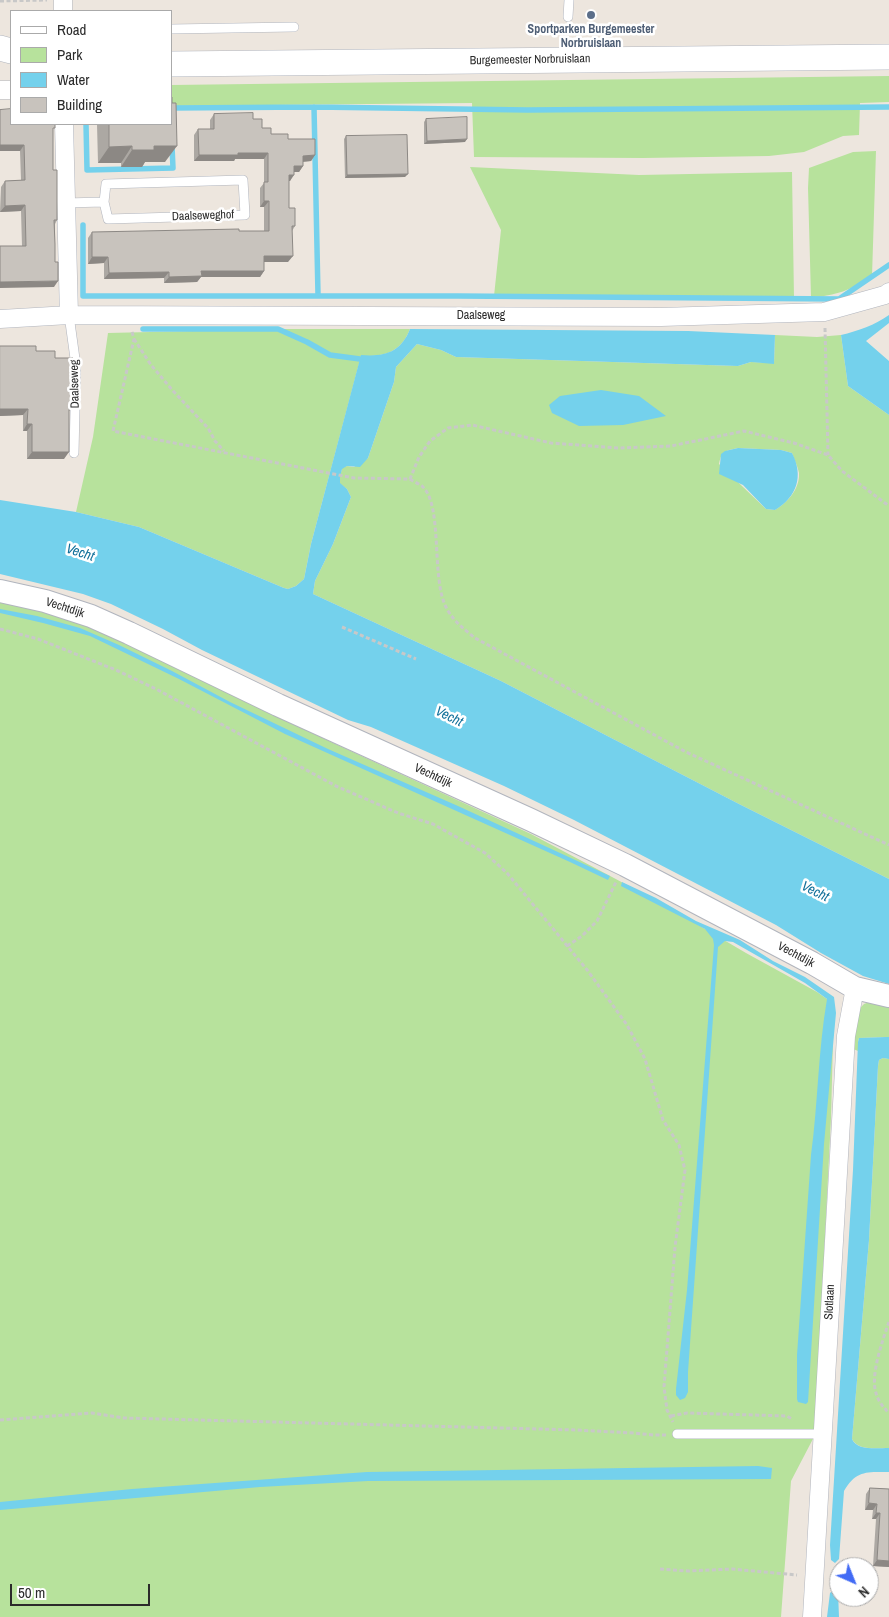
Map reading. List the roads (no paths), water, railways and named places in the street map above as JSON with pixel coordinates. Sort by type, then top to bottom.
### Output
[{"type":"main road","name":"Burgemeester Norbruislaan","points":[[172,64],[889,57]]},
{"type":"street","points":[[64,125],[69,314]]},
{"type":"street","name":"Daalseweg","points":[[0,318],[69,314],[661,317],[824,312],[885,295],[889,292]]},
{"type":"street","name":"Vechtdijk","points":[[0,591],[45,600],[91,616],[122,630],[278,705],[531,820],[625,865],[855,988],[889,996]]},
{"type":"street","name":"Slotlaan","points":[[812,1617],[815,1576],[814,1434],[846,1036],[855,988]]},
{"type":"lane","points":[[568,17],[569,0]]},
{"type":"lane","points":[[172,28],[294,27]]},
{"type":"lane","name":"Daalseweghof","points":[[243,180],[245,215],[108,219],[104,202],[106,184],[243,180]]},
{"type":"lane","points":[[65,203],[104,202]]},
{"type":"lane","name":"Daalseweg","points":[[69,314],[76,366],[74,453]]},
{"type":"lane","points":[[677,1434],[814,1434]]},
{"type":"water","points":[[889,315],[889,323],[866,341],[889,361],[889,415],[848,386],[841,335],[878,322]]},
{"type":"water","name":"Vecht","points":[[410,329],[688,331],[775,335],[774,364],[751,362],[738,366],[456,357],[441,350],[417,344],[396,367],[394,382],[368,458],[360,467],[347,466],[342,469],[340,483],[347,489],[351,497],[333,544],[315,581],[313,594],[501,681],[889,879],[889,984],[863,976],[776,925],[574,820],[504,786],[371,727],[348,720],[111,604],[83,594],[0,574],[0,500],[76,512],[139,527],[284,588],[288,589],[296,586],[304,579],[311,544],[361,355],[385,354],[397,348]]},
{"type":"water","points":[[601,390],[639,396],[666,416],[623,425],[579,426],[552,413],[549,405],[560,396]]},
{"type":"water","points":[[738,448],[781,450],[792,453],[798,470],[798,478],[793,492],[783,505],[775,510],[766,509],[743,485],[719,474],[721,454]]},
{"type":"water","points":[[0,609],[37,616],[80,628],[119,645],[230,702],[328,749],[610,876],[608,880],[285,734],[179,679],[90,636],[0,613]]},
{"type":"water","points":[[622,882],[656,898],[696,921],[740,940],[773,961],[805,977],[834,997],[836,1013],[824,1144],[808,1402],[806,1404],[798,1402],[797,1399],[797,1355],[811,1155],[827,999],[805,983],[733,942],[725,941],[718,947],[688,1392],[685,1398],[680,1400],[676,1395],[676,1389],[687,1290],[714,945],[713,939],[705,929],[621,886]]},
{"type":"water","points":[[889,1037],[889,1059],[883,1058],[879,1060],[878,1066],[869,1240],[852,1439],[863,1447],[889,1448],[889,1472],[868,1472],[853,1479],[848,1484],[844,1491],[839,1557],[831,1557],[830,1545],[853,1170],[859,1038]]},
{"type":"water","points":[[758,1466],[772,1468],[771,1479],[368,1481],[260,1487],[0,1510],[0,1502],[132,1489],[367,1472]]},
{"type":"water","points":[[829,1601],[829,1607],[839,1607],[839,1617],[827,1617]]},
{"type":"waterway","points":[[314,107],[318,295]]},
{"type":"waterway","points":[[172,108],[314,107],[528,110],[889,107]]},
{"type":"waterway","points":[[86,125],[87,170],[173,168],[172,146]]},
{"type":"waterway","points":[[83,225],[83,296],[839,299],[889,265]]},
{"type":"waterway","points":[[143,329],[278,329],[330,355],[360,359]]},
{"type":"place","name":"Sportparken Burgemeester Norbruislaan","points":[[591,15]]}]
